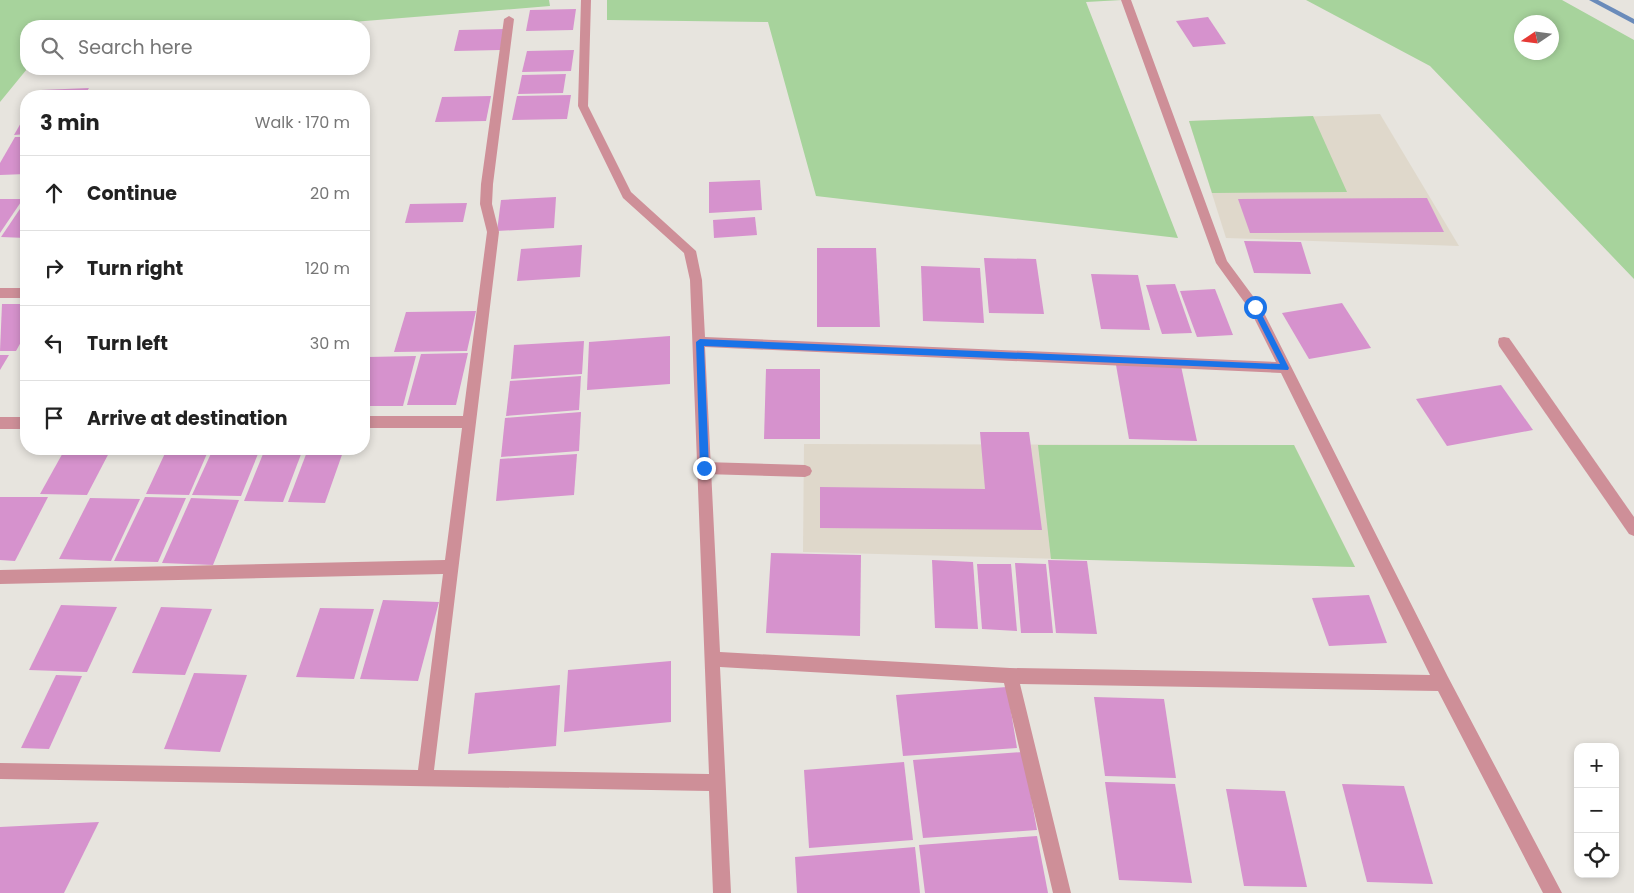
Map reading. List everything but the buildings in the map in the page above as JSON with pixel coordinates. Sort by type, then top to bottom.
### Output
[{"type":"street","points":[[586,0],[583,106],[627,195],[690,251],[696,280],[722,893]]},
{"type":"street","points":[[1126,0],[1222,263],[1255,307],[1442,683],[1553,893]]},
{"type":"street","points":[[425,778],[471,422],[493,232],[486,204],[487,184],[509,20]]},
{"type":"street","points":[[0,293],[20,293]]},
{"type":"street","points":[[700,342],[1285,368]]},
{"type":"street","points":[[1504,342],[1634,529]]},
{"type":"street","points":[[370,422],[471,422]]},
{"type":"street","points":[[0,424],[20,423]]},
{"type":"street","points":[[704,468],[805,470]]},
{"type":"street","points":[[0,576],[451,567]]},
{"type":"street","points":[[712,659],[1010,676],[1442,683]]},
{"type":"street","points":[[1010,676],[1062,893]]},
{"type":"street","points":[[0,771],[716,783]]},
{"type":"shaded area","points":[[1380,114],[1459,246],[1226,238],[1189,121]]},
{"type":"shaded area","points":[[804,444],[1294,445],[1355,567],[803,552]]},
{"type":"green space","points":[[0,0],[549,0],[550,6],[370,21],[20,20],[20,75],[22,75],[0,102]]},
{"type":"green space","points":[[607,0],[1122,0],[1086,2],[1178,238],[816,196],[768,22],[607,20]]},
{"type":"green space","points":[[1306,0],[1562,0],[1634,40],[1634,279],[1430,66]]},
{"type":"green space","points":[[1313,116],[1347,192],[1212,193],[1189,121]]},
{"type":"green space","points":[[1038,445],[1294,445],[1355,567],[1051,559]]},
{"type":"waterway","points":[[1593,0],[1634,22]]},
{"type":"route","points":[[704,468],[700,342],[1285,368],[1255,307]]}]
